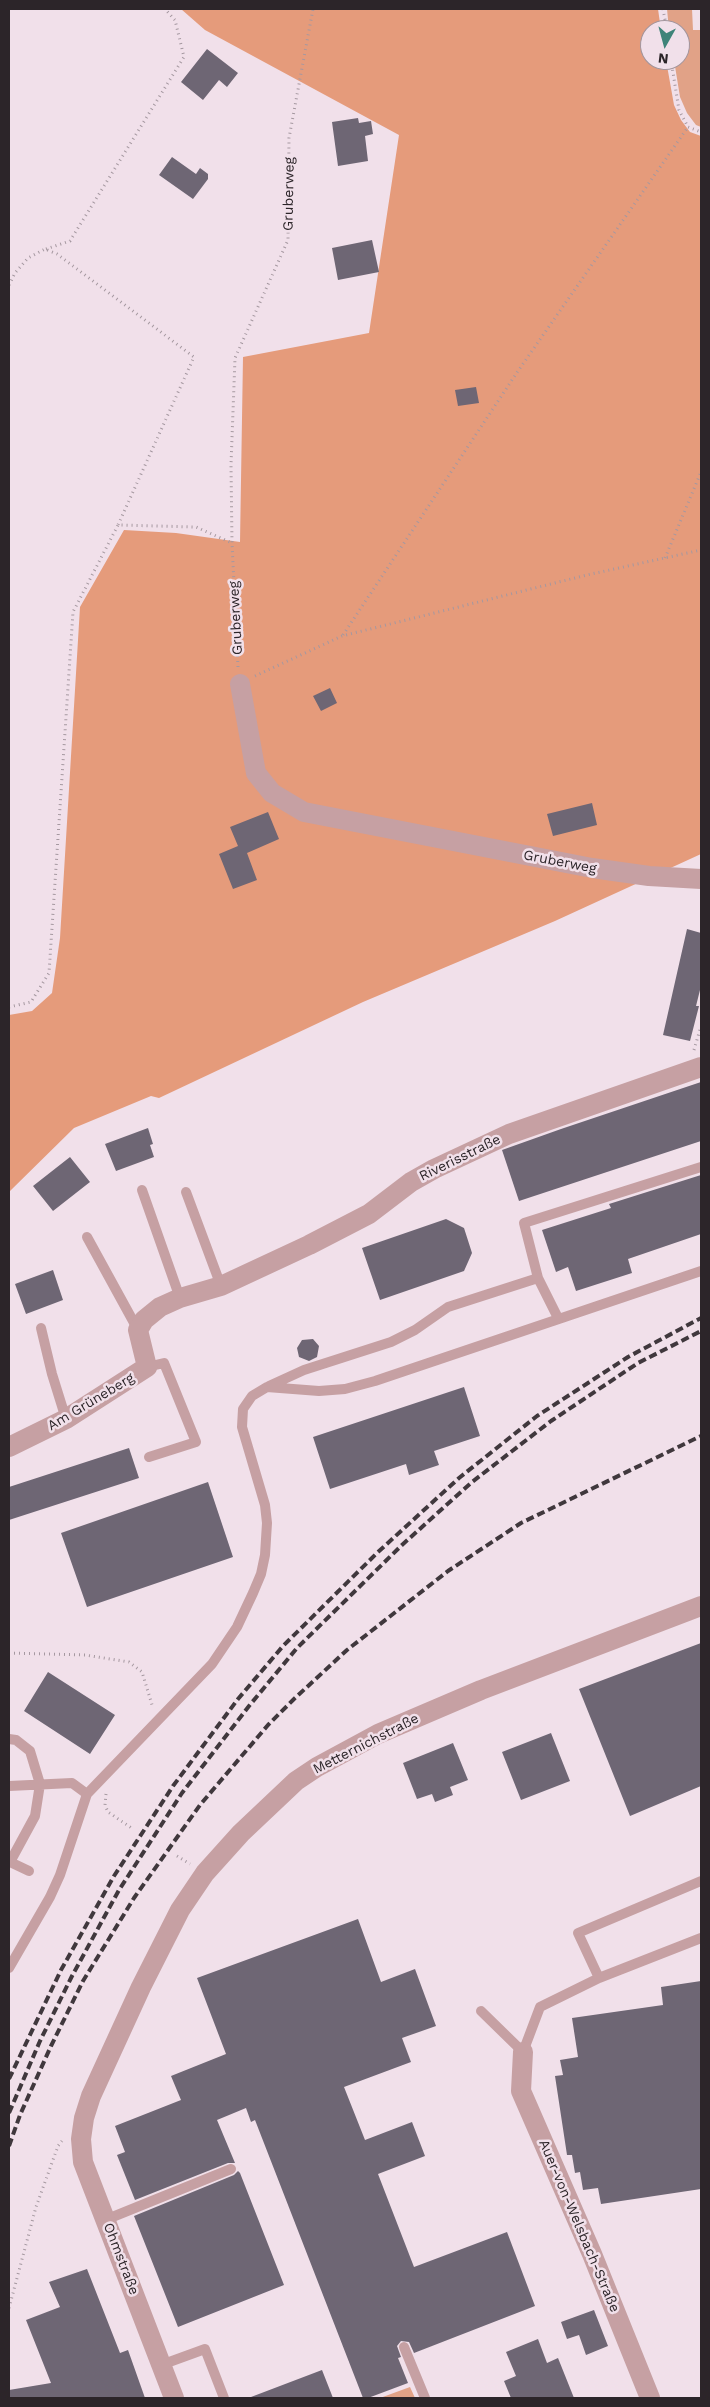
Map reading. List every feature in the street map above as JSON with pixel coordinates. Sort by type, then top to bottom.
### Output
[{"type":"street","name":"Gruberweg","points":[[240,684],[256,773],[272,793],[304,812],[592,868],[649,876],[701,879]]},
{"type":"street","name":"Riverisstraße","points":[[227,1284],[360,1220],[411,1182],[509,1134],[701,1066]]},
{"type":"street","points":[[138,1330],[144,1320],[160,1307],[180,1298],[227,1284]]},
{"type":"street","name":"Am Grüneberg","points":[[9,1447],[66,1419],[147,1367],[138,1330]]},
{"type":"street","name":"Metternichstraße","points":[[84,2118],[91,2096],[136,1996],[180,1910],[205,1873],[235,1840],[296,1782],[317,1767],[378,1734],[481,1690],[701,1606]]},
{"type":"street","name":"Auer-von-Welsbach-Straße","points":[[523,2052],[521,2091],[592,2254],[650,2398]]},
{"type":"street","name":"Ohmstraße","points":[[84,2118],[81,2139],[83,2162],[174,2398]]},
{"type":"lane","points":[[558,1318],[538,1278],[524,1223],[701,1167]]},
{"type":"lane","points":[[142,1190],[180,1298]]},
{"type":"lane","points":[[186,1192],[227,1284]]},
{"type":"lane","points":[[87,1237],[138,1330]]},
{"type":"lane","points":[[267,1387],[319,1391],[345,1389],[375,1381],[701,1271]]},
{"type":"lane","points":[[9,1968],[50,1897],[60,1875],[87,1794],[212,1664],[226,1644],[261,1574],[266,1547],[267,1523],[265,1504],[242,1426],[243,1409],[252,1396],[304,1370],[391,1342],[415,1330],[448,1306],[538,1278]]},
{"type":"lane","points":[[41,1328],[52,1374],[66,1419]]},
{"type":"lane","points":[[147,1367],[164,1363],[196,1442],[149,1457]]},
{"type":"lane","points":[[9,1739],[16,1740],[30,1750],[40,1784],[35,1816],[10,1862],[29,1872]]},
{"type":"lane","points":[[9,1786],[72,1783],[87,1794]]},
{"type":"lane","points":[[599,1978],[578,1933],[701,1882]]},
{"type":"lane","points":[[482,2011],[523,2052],[540,2007],[599,1978],[701,1938]]},
{"type":"lane","points":[[105,2220],[231,2169]]},
{"type":"lane","points":[[404,2347],[425,2398]]},
{"type":"lane","points":[[162,2365],[205,2349],[224,2398]]},
{"type":"path","points":[[9,285],[15,273],[28,258],[45,249],[70,240],[184,57],[175,20],[165,9]]},
{"type":"path","name":"Gruberweg","points":[[240,684],[232,543],[231,465],[235,358],[288,240],[289,138],[313,9]]},
{"type":"path","points":[[673,70],[679,110],[688,127],[701,132]]},
{"type":"path","points":[[342,636],[518,371],[688,127]]},
{"type":"path","points":[[9,1007],[31,1002],[49,973],[73,612],[118,524],[194,357],[57,254],[45,249]]},
{"type":"path","points":[[665,558],[701,472]]},
{"type":"path","points":[[118,524],[196,527],[232,543]]},
{"type":"path","points":[[240,684],[342,636],[701,550]]},
{"type":"path","points":[[9,1654],[85,1655],[129,1662],[142,1672],[152,1707],[162,1716]]},
{"type":"path","points":[[110,1787],[105,1798],[108,1812],[133,1829]]},
{"type":"path","points":[[9,2308],[36,2207],[58,2146],[64,2139]]},
{"type":"shaded area","points":[[181,9],[658,9],[660,20],[640,20],[640,70],[668,70],[674,105],[681,120],[690,132],[701,136],[701,854],[555,921],[363,1002],[159,1098],[151,1096],[74,1128],[9,1192],[9,1015],[32,1011],[52,993],[60,938],[80,607],[124,530],[176,533],[240,542],[243,357],[369,333],[399,135],[205,30]]},
{"type":"shaded area","points":[[667,9],[692,9],[693,30],[701,30],[701,127],[696,125],[687,113],[680,97],[676,70],[690,70],[690,20],[668,20]]},
{"type":"shaded area","points":[[410,2387],[415,2398],[380,2398]]},
{"type":"building","points":[[207,49],[238,73],[227,87],[219,80],[203,100],[181,82]]},
{"type":"building","points":[[358,118],[359,123],[371,121],[373,134],[365,136],[368,161],[338,166],[332,122]]},
{"type":"building","points":[[172,157],[196,174],[200,168],[208,174],[208,179],[193,199],[159,175]]},
{"type":"building","points":[[372,240],[379,272],[338,280],[332,248]]},
{"type":"building","points":[[476,387],[479,403],[458,406],[455,390]]},
{"type":"building","points":[[330,688],[337,703],[321,711],[313,696]]},
{"type":"building","points":[[592,803],[597,825],[553,836],[547,814]]},
{"type":"building","points":[[268,812],[279,839],[247,853],[257,880],[233,889],[219,854],[238,846],[230,827]]},
{"type":"building","points":[[687,929],[701,933],[701,986],[696,1006],[699,1006],[690,1041],[663,1035]]},
{"type":"building","points":[[701,1082],[701,1141],[519,1201],[502,1150]]},
{"type":"building","points":[[148,1128],[153,1144],[150,1145],[154,1157],[116,1171],[105,1144]]},
{"type":"building","points":[[70,1157],[90,1182],[53,1211],[33,1186]]},
{"type":"building","points":[[701,1175],[701,1234],[628,1259],[632,1273],[576,1291],[568,1267],[556,1272],[542,1230],[611,1208],[609,1204]]},
{"type":"building","points":[[446,1219],[464,1228],[472,1253],[464,1271],[380,1300],[362,1248]]},
{"type":"building","points":[[53,1270],[63,1300],[26,1314],[15,1284]]},
{"type":"building","points":[[313,1339],[319,1346],[317,1357],[309,1361],[299,1357],[297,1348],[302,1340]]},
{"type":"building","points":[[464,1387],[480,1436],[434,1451],[439,1465],[409,1475],[406,1464],[330,1489],[313,1437]]},
{"type":"building","points":[[129,1448],[139,1478],[9,1520],[9,1487]]},
{"type":"building","points":[[208,1482],[233,1557],[87,1607],[61,1533]]},
{"type":"building","points":[[701,1643],[701,1786],[630,1816],[579,1689]]},
{"type":"building","points":[[48,1672],[115,1715],[90,1754],[24,1711]]},
{"type":"building","points":[[551,1733],[570,1781],[521,1800],[502,1752]]},
{"type":"building","points":[[453,1743],[468,1780],[450,1787],[453,1795],[435,1802],[432,1794],[417,1799],[403,1763]]},
{"type":"building","points":[[358,1919],[381,1982],[415,1969],[436,2026],[402,2038],[411,2062],[344,2087],[365,2140],[412,2122],[425,2156],[378,2174],[414,2267],[507,2232],[535,2306],[414,2353],[409,2342],[401,2341],[397,2346],[401,2357],[398,2358],[408,2383],[368,2398],[363,2398],[255,2120],[251,2122],[246,2108],[217,2120],[235,2163],[228,2163],[135,2200],[117,2155],[125,2152],[115,2126],[181,2100],[171,2076],[226,2054],[197,1978]]},
{"type":"building","points":[[701,1981],[701,2189],[601,2204],[598,2188],[583,2190],[580,2172],[575,2173],[572,2155],[567,2155],[555,2076],[563,2075],[560,2060],[578,2057],[572,2018],[663,2005],[661,1987]]},
{"type":"building","points":[[238,2171],[284,2285],[178,2327],[134,2216],[234,2175]]},
{"type":"building","points":[[87,2269],[120,2353],[128,2350],[145,2398],[9,2398],[9,2390],[51,2383],[26,2320],[60,2307],[49,2282]]},
{"type":"building","points":[[594,2310],[608,2346],[586,2355],[579,2335],[567,2339],[561,2322]]},
{"type":"building","points":[[538,2339],[547,2363],[558,2358],[574,2398],[511,2398],[504,2381],[516,2376],[506,2352]]},
{"type":"building","points":[[322,2370],[333,2398],[251,2398],[251,2397]]},
{"type":"railway","points":[[9,2079],[61,1970],[114,1876],[173,1786],[238,1699],[283,1646],[377,1553],[459,1478],[537,1416],[628,1357],[701,1318]]},
{"type":"railway","points":[[9,2113],[40,2041],[72,1976],[119,1890],[182,1793],[249,1706],[297,1648],[402,1545],[472,1482],[551,1421],[638,1363],[701,1331]]},
{"type":"railway","points":[[9,2146],[20,2115],[83,1981],[134,1898],[200,1805],[268,1725],[347,1650],[448,1571],[521,1523],[701,1436]]}]
